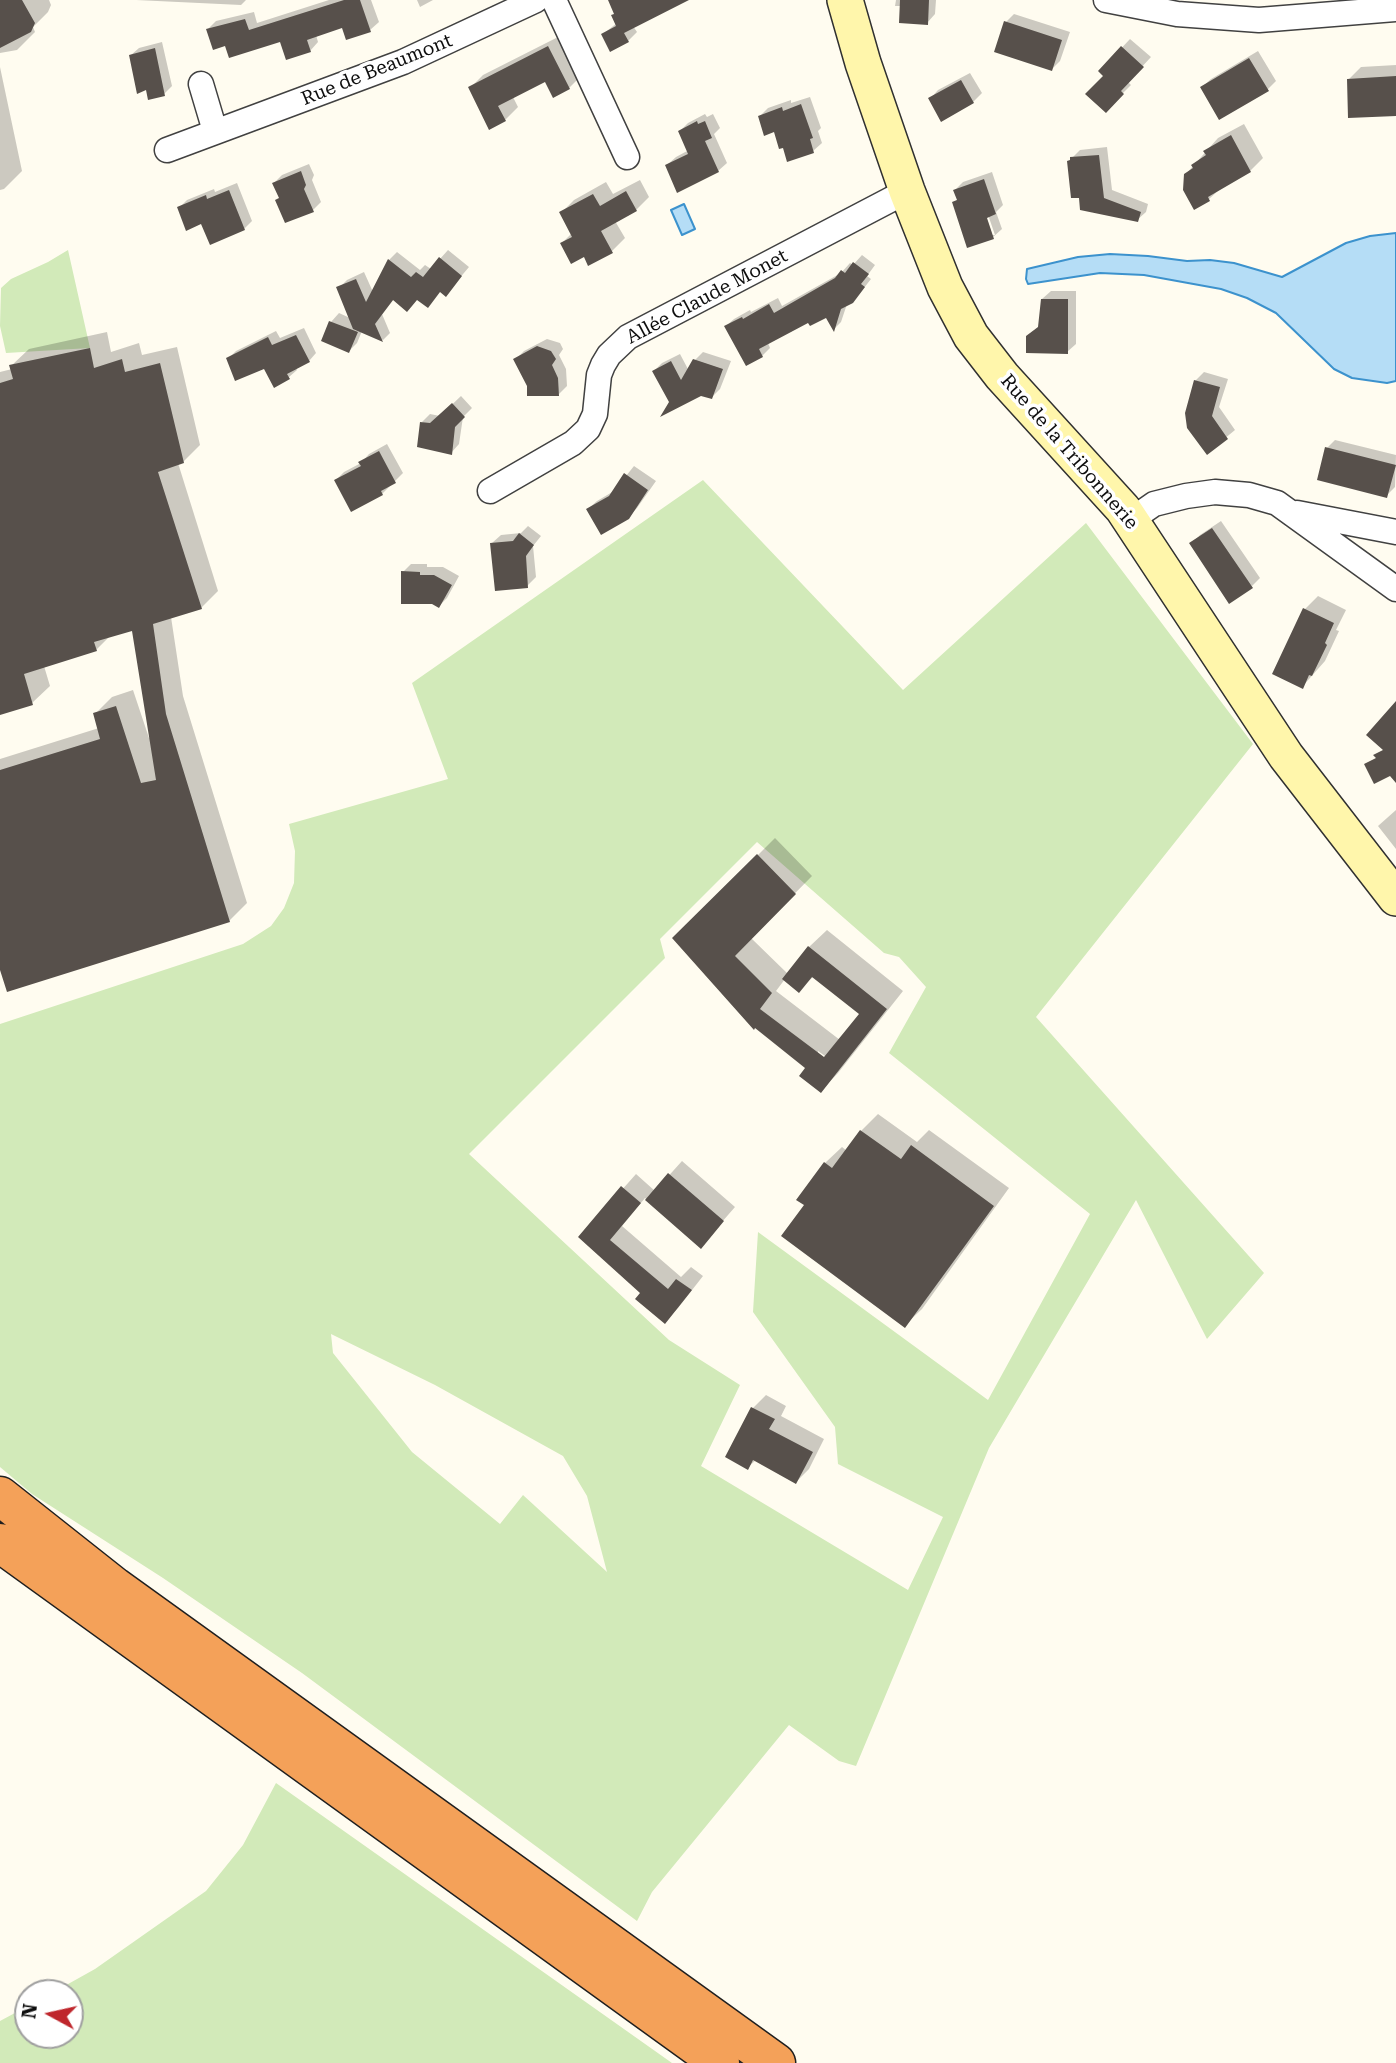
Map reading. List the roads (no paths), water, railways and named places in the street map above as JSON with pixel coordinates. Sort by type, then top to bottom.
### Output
[{"type":"highway","points":[[0,1496],[115,1587],[776,2063]]},
{"type":"highway","points":[[0,1543],[720,2063]]},
{"type":"street","name":"Rue de Beaumont","points":[[167,150],[403,62],[536,0]]},
{"type":"street","points":[[554,0],[627,157]]},
{"type":"street","name":"Rue de la Tribonnerie","points":[[845,0],[863,63],[907,191],[945,288],[971,336],[1002,376],[1109,492],[1131,520],[1286,756],[1396,898]]},
{"type":"street","points":[[1106,0],[1177,14],[1259,20],[1396,9]]},
{"type":"street","points":[[201,84],[215,131]]},
{"type":"street","name":"Allée Claude Monet","points":[[490,491],[573,443],[588,429],[596,414],[599,374],[609,355],[628,337],[907,191]]},
{"type":"street","points":[[1131,520],[1154,504],[1186,496],[1215,492],[1249,495],[1277,503],[1396,589]]},
{"type":"street","points":[[1289,512],[1396,532]]},
{"type":"water","points":[[684,204],[695,229],[682,235],[671,210]]},
{"type":"water","points":[[1396,233],[1396,381],[1387,383],[1352,378],[1334,369],[1276,313],[1247,298],[1221,289],[1144,275],[1100,273],[1028,284],[1026,279],[1027,269],[1078,257],[1110,254],[1234,263],[1282,277],[1346,243],[1370,236]]}]
